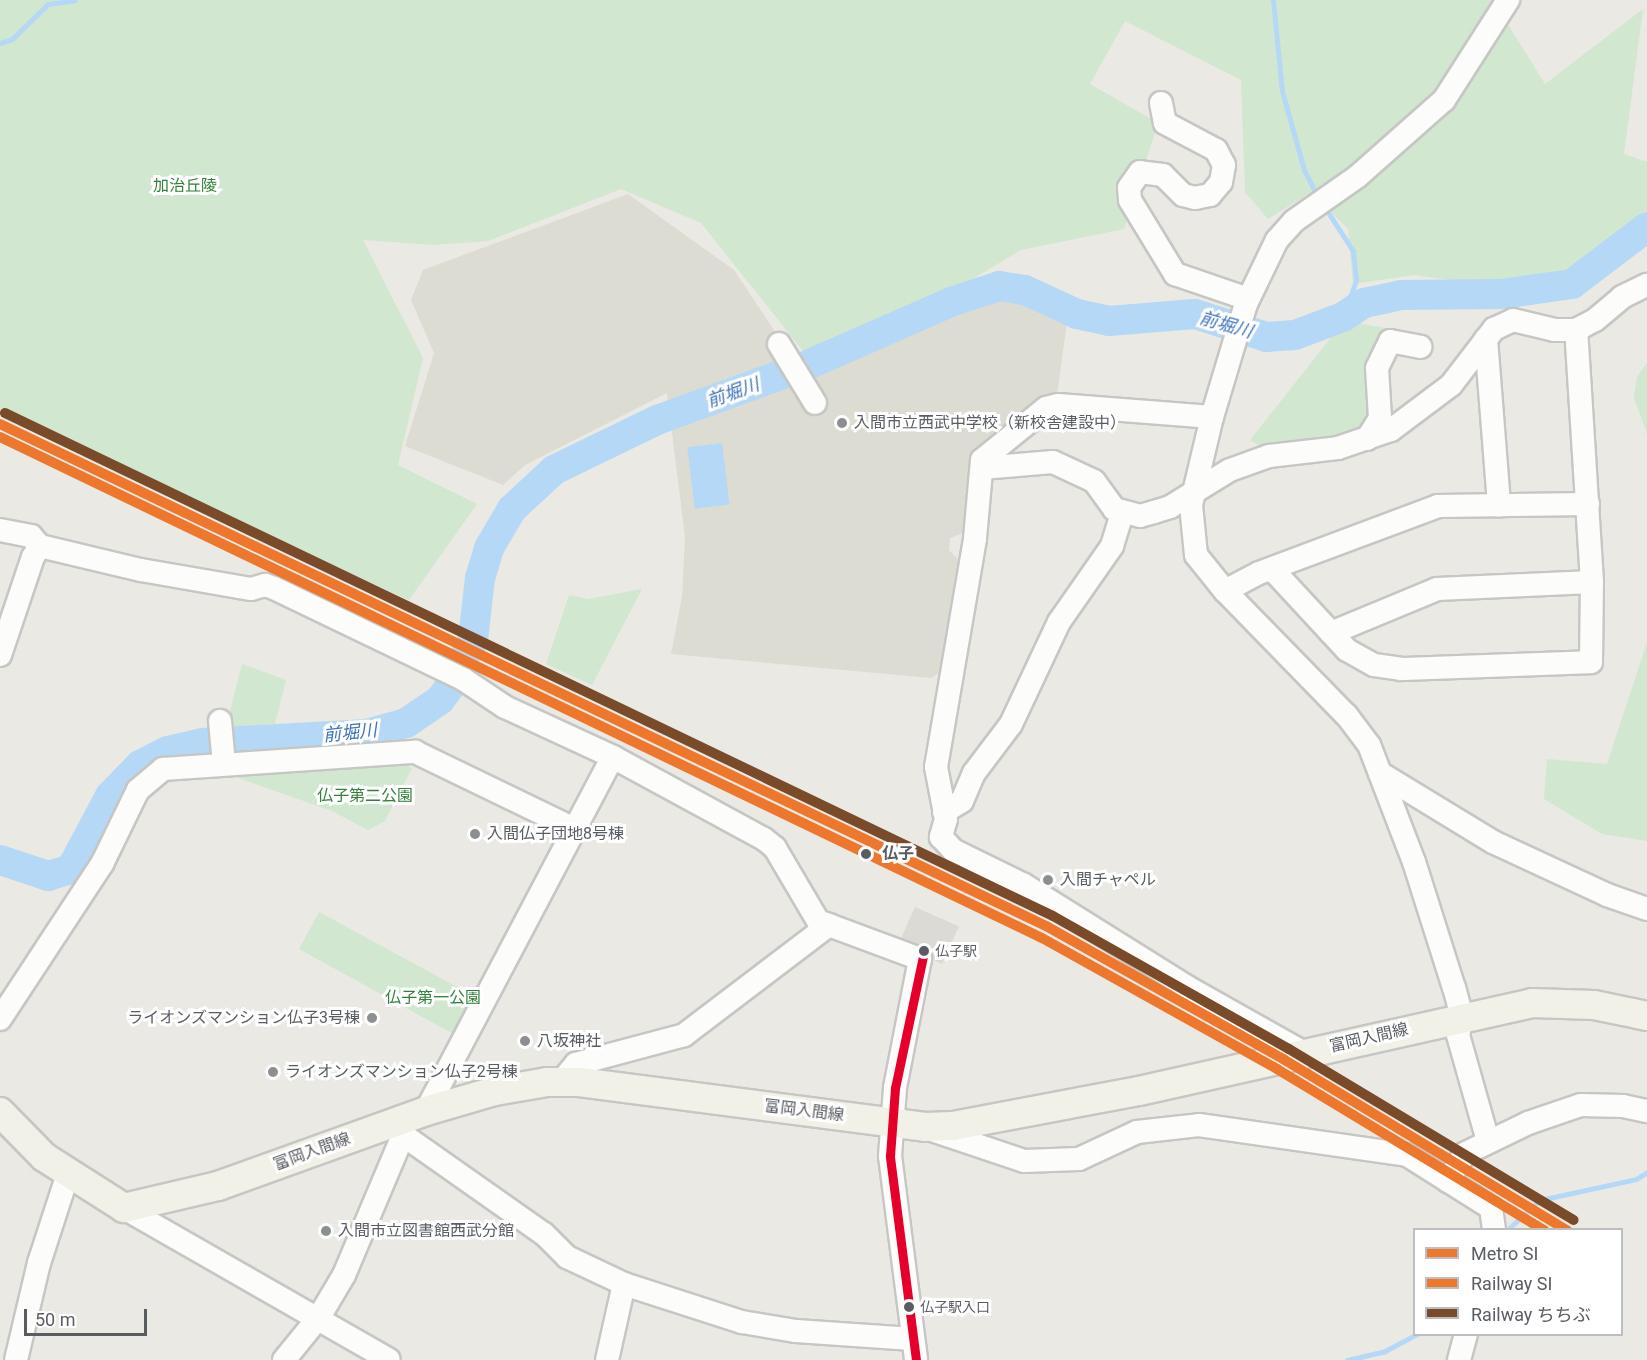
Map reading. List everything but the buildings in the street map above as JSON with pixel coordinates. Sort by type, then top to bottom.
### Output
[{"type":"main road","name":"富岡入間線","points":[[124,1208],[218,1186],[399,1128],[426,1111],[495,1091],[562,1081],[925,1128],[1139,1091],[1532,1003],[1570,1003],[1647,1016]]},
{"type":"main road","points":[[0,1112],[44,1157],[124,1208]]},
{"type":"street","points":[[1488,1141],[1458,1035],[1462,1017],[1414,862],[1368,745],[1346,715],[1225,591],[1194,548],[1193,493],[1212,417],[1247,302],[1277,240],[1444,100],[1508,0]]},
{"type":"street","points":[[1161,103],[1165,123],[1213,146],[1220,154],[1224,165],[1221,182],[1210,195],[1195,198],[1183,195],[1163,175],[1140,172],[1129,188],[1130,200],[1175,274],[1247,302]]},
{"type":"street","points":[[982,468],[1035,462],[1065,466],[1094,481],[1107,502],[1122,513],[1140,516],[1154,512],[1193,493],[1230,470],[1269,456],[1338,448],[1391,430],[1436,399],[1473,361],[1485,339],[1494,329],[1513,321],[1555,330],[1576,330],[1595,320],[1622,297],[1647,285]]},
{"type":"street","points":[[1272,569],[1347,650],[1374,666],[1401,669],[1591,662],[1592,582],[1576,330]]},
{"type":"street","points":[[1485,339],[1498,505]]},
{"type":"street","points":[[1367,439],[1380,418],[1377,368],[1390,341],[1420,347]]},
{"type":"street","points":[[779,344],[815,403]]},
{"type":"street","points":[[1212,417],[1058,405],[1046,408],[992,449],[982,468],[975,538],[936,767],[945,812],[941,837],[953,850],[1024,885],[1187,987],[1304,1053]]},
{"type":"street","points":[[1225,591],[1272,569],[1438,506],[1588,504]]},
{"type":"street","points":[[945,812],[962,801],[974,773],[1011,724],[1059,622],[1113,546],[1122,513]]},
{"type":"street","points":[[0,530],[31,536],[40,546],[163,574],[251,589],[265,585],[456,675],[505,707],[613,757],[764,839],[775,848],[818,921],[920,960],[891,1123],[892,1192],[914,1350],[742,1322],[624,1284],[567,1257],[544,1234],[399,1128],[344,1275],[319,1317],[284,1360]]},
{"type":"street","points":[[0,656],[33,557],[40,546]]},
{"type":"street","points":[[1331,633],[1437,590],[1592,582]]},
{"type":"street","points":[[220,721],[224,764]]},
{"type":"street","points":[[0,1019],[102,864],[138,790],[163,769],[415,752],[576,830]]},
{"type":"street","points":[[426,1111],[613,757]]},
{"type":"street","points":[[1380,773],[1493,842],[1607,895],[1647,909]]},
{"type":"street","points":[[562,1081],[576,1064],[684,1035],[829,925]]},
{"type":"street","points":[[1448,1181],[1464,1155],[1488,1141],[1581,1105],[1623,1106],[1647,1111]]},
{"type":"street","points":[[925,1128],[1024,1161],[1079,1159],[1137,1132],[1199,1125],[1407,1155],[1491,1208],[1494,1227]]},
{"type":"street","points":[[16,1360],[39,1263],[68,1174]]},
{"type":"street","points":[[124,1208],[319,1317],[389,1360]]},
{"type":"street","points":[[607,1360],[624,1284]]},
{"type":"street","points":[[1458,1360],[1466,1336]]},
{"type":"shaded area","name":"入間市立西武中学校（新校舎建設中）","points":[[628,194],[734,270],[804,375],[997,291],[1020,294],[1068,315],[1057,395],[975,452],[965,532],[950,538],[949,550],[958,559],[940,672],[931,678],[671,654],[682,597],[685,537],[667,393],[525,465],[503,485],[405,446],[434,353],[411,300],[423,270]]},
{"type":"shaded area","points":[[915,907],[959,927],[942,964],[898,944]]},
{"type":"green space","name":"加治丘陵","points":[[0,0],[1517,0],[1504,18],[1545,84],[1643,9],[1624,154],[1647,162],[1647,240],[1632,253],[1521,290],[1414,275],[1353,284],[1348,229],[1311,192],[1268,219],[1245,192],[1241,80],[1125,21],[1090,84],[1158,123],[1124,229],[1021,250],[819,371],[701,223],[621,189],[488,241],[433,245],[363,240],[423,358],[398,465],[477,504],[409,600],[0,413]]},
{"type":"green space","points":[[1344,321],[1386,328],[1372,372],[1371,427],[1330,440],[1264,448],[1250,440]]},
{"type":"green space","points":[[1647,363],[1647,434],[1634,398],[1637,377]]},
{"type":"green space","points":[[642,589],[592,685],[546,664],[569,595],[588,599]]},
{"type":"green space","points":[[1647,642],[1647,841],[1602,834],[1544,799],[1547,759],[1607,764]]},
{"type":"green space","points":[[242,664],[286,680],[275,724],[226,727]]},
{"type":"green space","name":"仏子第二公園","points":[[404,764],[412,768],[385,821],[368,830],[332,811],[230,775]]},
{"type":"green space","name":"仏子第一公園","points":[[319,912],[470,994],[474,1004],[457,1036],[299,949]]},
{"type":"water","points":[[722,443],[730,505],[695,509],[687,447]]},
{"type":"waterway","points":[[0,43],[12,39],[48,4],[75,0]]},
{"type":"waterway","points":[[1273,0],[1282,91],[1304,170],[1318,198]]},
{"type":"waterway","points":[[1324,206],[1353,251],[1356,280],[1343,317]]},
{"type":"waterway","name":"前堀川","points":[[0,860],[48,876],[71,869],[110,796],[140,765],[168,751],[204,743],[367,734],[406,723],[440,700],[451,685],[473,640],[480,578],[489,548],[512,509],[554,470],[657,420],[803,367],[951,302],[999,286],[1025,290],[1077,314],[1109,321],[1195,314],[1266,337],[1295,335],[1343,317],[1364,303],[1401,295],[1501,294],[1572,284],[1647,227]]},
{"type":"waterway","points":[[1509,1228],[1540,1200],[1636,1179],[1647,1172]]},
{"type":"waterway","points":[[1347,1360],[1385,1351],[1413,1336]]},
{"type":"metro line","name":"SI","points":[[0,424],[1048,927],[1283,1059],[1564,1228]]},
{"type":"rail line","name":"ちちぶ","points":[[5,413],[1053,916],[1289,1049],[1574,1220]]},
{"type":"rail line","name":"SI","points":[[0,437],[1042,938],[1277,1069],[1541,1228]]},
{"type":"transit line","points":[[916,1360],[890,1156],[895,1088],[924,951]]},
{"type":"place","name":"入間市立西武中学校（新校舎建設中）","points":[[842,423]]},
{"type":"place","name":"入間仏子団地8号棟","points":[[475,834]]},
{"type":"place","name":"仏子","points":[[866,854]]},
{"type":"place","name":"入間チャペル","points":[[1048,880]]},
{"type":"place","name":"仏子駅","points":[[924,951]]},
{"type":"place","name":"ライオンズマンション仏子3号棟","points":[[372,1018]]},
{"type":"place","name":"八坂神社","points":[[525,1041]]},
{"type":"place","name":"ライオンズマンション仏子2号棟","points":[[273,1072]]},
{"type":"place","name":"入間市立図書館西武分館","points":[[326,1231]]},
{"type":"place","name":"仏子駅入口","points":[[909,1307]]}]
